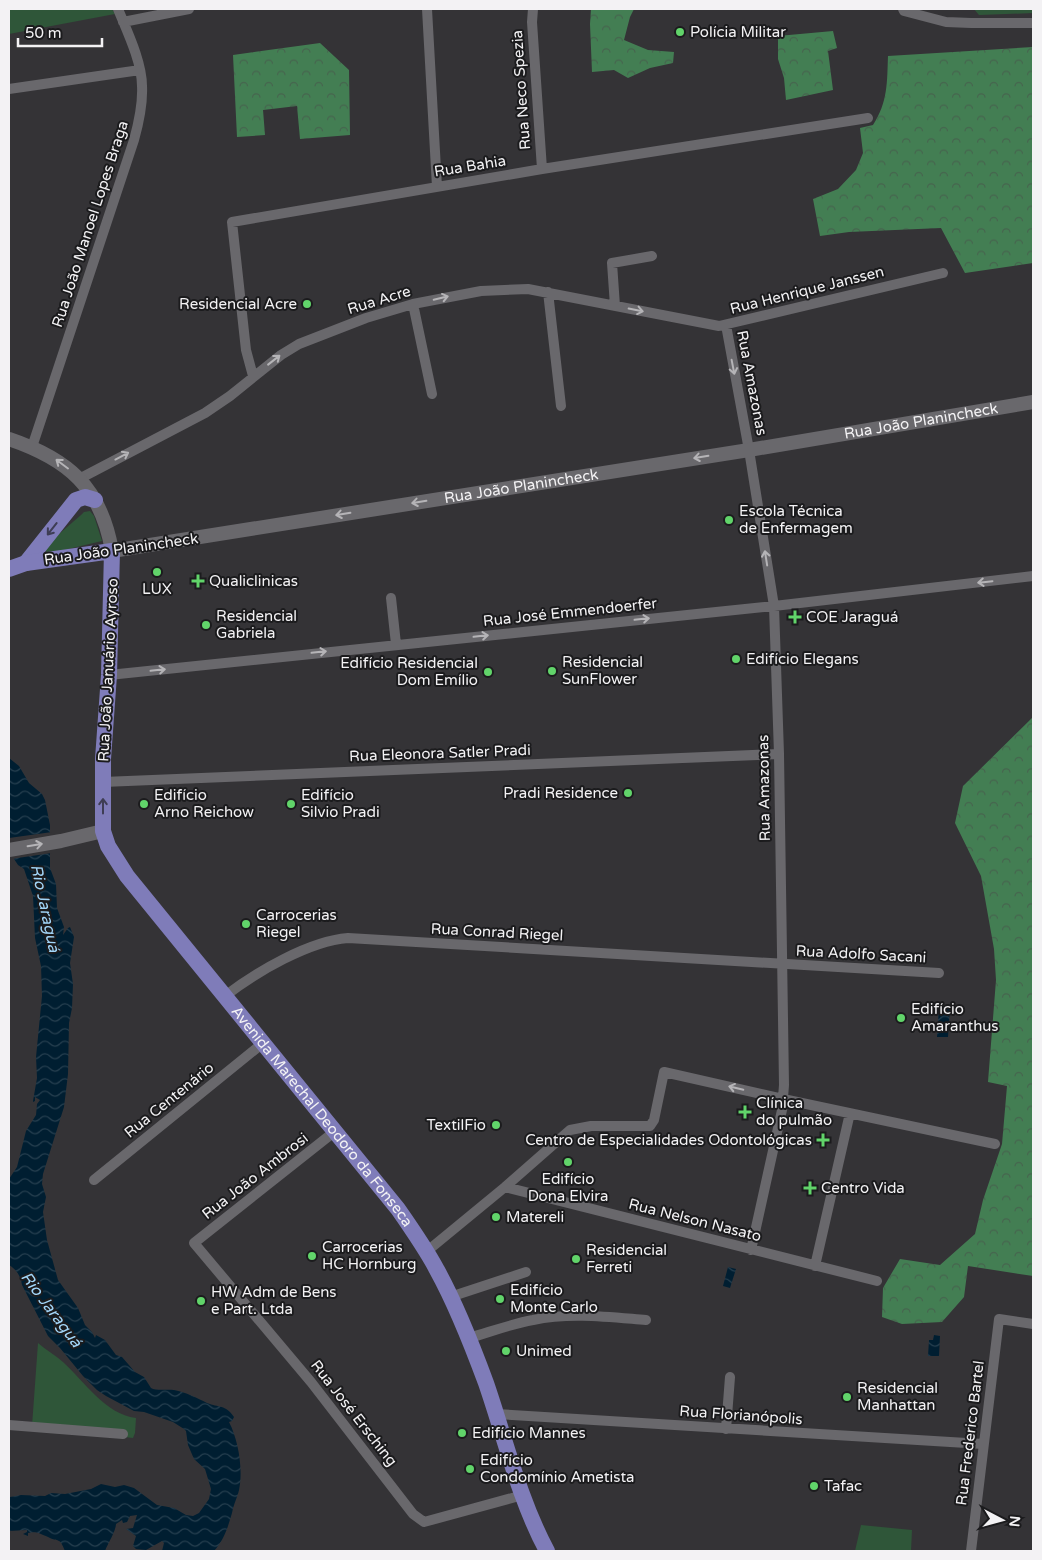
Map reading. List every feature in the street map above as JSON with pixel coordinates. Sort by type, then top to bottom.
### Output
[{"type":"main road","name":"Rua João Planincheck","points":[[9,569],[26,563],[112,552],[749,450],[1033,402]]},
{"type":"main road","name":"Rua João Januário Ayroso","points":[[9,439],[32,447],[65,465],[79,479],[95,500],[105,521],[112,552],[109,675],[103,782],[103,831]]},
{"type":"main road","points":[[26,563],[76,500],[84,498],[95,500]]},
{"type":"main road","points":[[9,850],[103,831]]},
{"type":"main road","name":"Avenida Marechal Deodoro da Fonseca","points":[[103,831],[108,846],[127,876],[398,1209],[438,1271],[469,1338],[523,1495],[547,1551]]},
{"type":"street","name":"Rua João Manoel Lopes Braga","points":[[32,447],[134,140],[141,112],[142,85],[140,70],[118,9]]},
{"type":"street","points":[[123,22],[189,9]]},
{"type":"street","points":[[427,9],[437,187]]},
{"type":"street","name":"Rua Neco Spezia","points":[[533,9],[532,22],[542,169]]},
{"type":"street","points":[[903,9],[904,11],[946,22],[977,24],[1033,22]]},
{"type":"street","points":[[9,89],[140,70]]},
{"type":"street","name":"Rua Bahia","points":[[253,376],[246,350],[232,222],[542,169],[868,118]]},
{"type":"street","points":[[614,306],[612,263],[652,256]]},
{"type":"street","name":"Rua Henrique Janssen","points":[[726,325],[943,273]]},
{"type":"street","name":"Rua Acre","points":[[79,479],[205,414],[281,354],[299,344],[366,318],[413,304],[481,290],[528,289],[712,325],[726,325]]},
{"type":"street","points":[[548,292],[561,406]]},
{"type":"street","points":[[413,304],[432,394]]},
{"type":"street","name":"Rua Amazonas","points":[[726,325],[749,450],[774,606],[779,754],[783,1099],[751,1250]]},
{"type":"street","name":"Rua José Emmendoerfer","points":[[109,675],[774,606],[1033,576]]},
{"type":"street","points":[[391,598],[396,644]]},
{"type":"street","name":"Rua Eleonora Satler Pradi","points":[[103,782],[779,754]]},
{"type":"street","name":"Rua Conrad Riegel","points":[[225,996],[258,973],[320,943],[348,938],[782,964]]},
{"type":"street","name":"Rua Adolfo Sacani","points":[[782,964],[939,973]]},
{"type":"street","name":"Rua Centenário","points":[[94,1180],[263,1043]]},
{"type":"street","points":[[426,1252],[570,1130],[591,1126],[650,1126],[654,1120],[664,1072],[850,1114],[995,1144]]},
{"type":"street","points":[[816,1266],[850,1114]]},
{"type":"street","name":"Rua João Ambrosi","points":[[194,1243],[334,1132]]},
{"type":"street","name":"Rua Nelson Nasato","points":[[505,1187],[877,1281]]},
{"type":"street","name":"Rua José Ersching","points":[[194,1243],[311,1382],[413,1514],[424,1522],[523,1495]]},
{"type":"street","points":[[450,1297],[526,1272]]},
{"type":"street","points":[[469,1338],[534,1319],[588,1316],[646,1320]]},
{"type":"street","name":"Rua Frederico Bartel","points":[[971,1551],[999,1319],[1033,1324]]},
{"type":"street","points":[[726,1429],[730,1376]]},
{"type":"street","name":"Rua Florianópolis","points":[[496,1414],[983,1444]]},
{"type":"street","points":[[9,1426],[123,1434]]},
{"type":"green space","points":[[9,9],[112,9],[115,14],[9,34]]},
{"type":"green space","points":[[591,9],[634,9],[624,40],[648,50],[674,52],[673,63],[650,68],[628,78],[614,70],[592,72]]},
{"type":"green space","points":[[974,9],[1033,9],[1033,13],[979,15]]},
{"type":"green space","points":[[833,31],[837,48],[828,51],[833,90],[786,100],[784,78],[778,59],[778,36]]},
{"type":"green space","points":[[320,43],[349,70],[350,135],[300,139],[297,106],[263,110],[265,135],[237,137],[233,55]]},
{"type":"green space","points":[[1033,47],[1033,263],[965,273],[941,228],[849,232],[820,236],[813,199],[838,189],[856,170],[863,153],[860,128],[873,125],[882,108],[887,83],[888,56]]},
{"type":"green space","points":[[90,511],[94,516],[102,541],[47,554],[44,547],[84,512]]},
{"type":"green space","points":[[1033,717],[1033,1276],[968,1266],[964,1297],[942,1322],[902,1324],[882,1317],[883,1288],[900,1259],[940,1265],[975,1234],[983,1200],[1002,1144],[1007,1086],[988,1082],[996,980],[994,949],[981,876],[955,823],[963,786]]},
{"type":"green space","points":[[38,1343],[63,1362],[105,1404],[125,1415],[136,1418],[133,1438],[32,1426]]},
{"type":"green space","points":[[861,1525],[912,1530],[911,1551],[855,1551]]},
{"type":"water","name":"Rio Jaraguá","points":[[9,758],[19,766],[29,783],[42,794],[45,800],[50,825],[50,868],[56,884],[57,908],[64,927],[63,935],[70,927],[74,937],[70,963],[73,984],[72,1008],[69,1023],[68,1074],[64,1107],[43,1174],[42,1184],[46,1197],[43,1212],[47,1240],[58,1280],[78,1308],[85,1325],[95,1338],[96,1335],[105,1340],[116,1355],[122,1357],[135,1372],[144,1377],[151,1388],[183,1392],[207,1403],[225,1408],[234,1417],[229,1422],[240,1458],[240,1486],[227,1528],[214,1551],[162,1551],[164,1543],[162,1541],[146,1550],[136,1549],[133,1546],[136,1536],[126,1529],[133,1528],[137,1515],[130,1516],[127,1522],[123,1523],[122,1520],[116,1524],[105,1551],[65,1551],[60,1542],[41,1534],[31,1532],[28,1533],[28,1536],[23,1534],[27,1530],[9,1531],[9,1497],[21,1495],[45,1496],[51,1493],[65,1494],[91,1489],[101,1484],[115,1487],[124,1485],[134,1488],[157,1505],[174,1508],[186,1515],[193,1516],[199,1513],[209,1499],[211,1489],[205,1469],[194,1459],[188,1445],[186,1431],[173,1422],[144,1412],[134,1411],[97,1390],[48,1336],[22,1285],[20,1276],[9,1265],[9,1179],[17,1167],[26,1131],[36,1115],[37,1104],[40,1100],[35,1097],[33,1102],[37,1078],[36,1057],[42,996],[41,966],[35,938],[33,896],[24,869],[14,859],[9,838]]},
{"type":"water","points":[[939,1008],[950,1008],[948,1037],[937,1037]]},
{"type":"water","points":[[728,1267],[736,1269],[730,1288],[723,1286]]},
{"type":"water","points":[[934,1335],[940,1336],[939,1356],[928,1356],[929,1340],[933,1340]]},
{"type":"pier","points":[[52,832],[52,853],[11,859],[9,838]]},
{"type":"place","name":"Polícia Militar","points":[[680,32]]},
{"type":"place","name":"Residencial Acre","points":[[307,304]]},
{"type":"place","name":"Escola Técnica de Enfermagem","points":[[729,520]]},
{"type":"place","name":"LUX","points":[[157,572]]},
{"type":"place","name":"Qualiclinicas","points":[[198,581]]},
{"type":"place","name":"COE Jaraguá","points":[[795,617]]},
{"type":"place","name":"Residencial Gabriela","points":[[206,625]]},
{"type":"place","name":"Edifício Elegans","points":[[736,659]]},
{"type":"place","name":"Residencial SunFlower","points":[[552,671]]},
{"type":"place","name":"Edifício Residencial Dom Emílio","points":[[488,672]]},
{"type":"place","name":"Pradi Residence","points":[[628,793]]},
{"type":"place","name":"Edifício Arno Reichow","points":[[144,804]]},
{"type":"place","name":"Edifício Silvio Pradi","points":[[291,804]]},
{"type":"place","name":"Carrocerias Riegel","points":[[246,924]]},
{"type":"place","name":"Edifício Amaranthus","points":[[901,1018]]},
{"type":"place","name":"Clínica do pulmão","points":[[745,1112]]},
{"type":"place","name":"TextilFio","points":[[496,1125]]},
{"type":"place","name":"Centro de Especialidades Odontológicas","points":[[823,1140]]},
{"type":"place","name":"Edifício Dona Elvira","points":[[568,1162]]},
{"type":"place","name":"Centro Vida","points":[[810,1188]]},
{"type":"place","name":"Matereli","points":[[496,1217]]},
{"type":"place","name":"Carrocerias HC Hornburg","points":[[312,1256]]},
{"type":"place","name":"Residencial Ferreti","points":[[576,1259]]},
{"type":"place","name":"Edifício Monte Carlo","points":[[500,1299]]},
{"type":"place","name":"HW Adm de Bens e Part. Ltda","points":[[201,1301]]},
{"type":"place","name":"Unimed","points":[[506,1351]]},
{"type":"place","name":"Residencial Manhattan","points":[[847,1397]]},
{"type":"place","name":"Edifício Mannes","points":[[462,1433]]},
{"type":"place","name":"Edifício Condomínio Ametista","points":[[470,1469]]},
{"type":"place","name":"Tafac","points":[[814,1486]]}]
